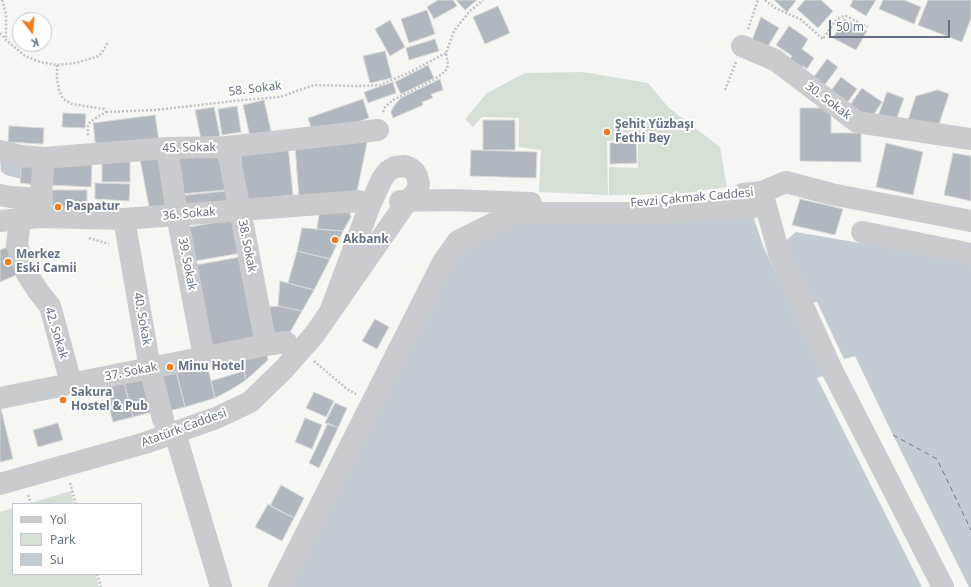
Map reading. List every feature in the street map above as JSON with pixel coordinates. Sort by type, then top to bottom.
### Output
[{"type":"street","name":"30. Sokak","points":[[742,46],[775,60],[857,122],[971,139]]},
{"type":"street","name":"45. Sokak","points":[[0,151],[21,156],[44,158],[167,148],[227,147],[378,130]]},
{"type":"street","name":"38. Sokak","points":[[227,147],[240,210],[276,343]]},
{"type":"street","name":"39. Sokak","points":[[167,148],[177,215],[204,357]]},
{"type":"street","name":"42. Sokak","points":[[44,158],[25,214],[17,245],[27,274],[50,306],[71,383]]},
{"type":"street","name":"Atatürk Caddesi","points":[[0,484],[73,464],[169,426],[216,418],[250,402],[284,369],[314,335],[408,200],[416,193],[419,184],[417,176],[410,168],[405,166],[395,167],[388,171],[382,179],[370,205],[330,312]]},
{"type":"street","points":[[417,176],[450,200]]},
{"type":"street","points":[[382,179],[384,190],[388,196],[394,200],[408,200]]},
{"type":"street","name":"Fevzi Çakmak Caddesi","points":[[408,200],[618,204],[764,197],[786,182],[831,194],[971,221]]},
{"type":"street","points":[[0,195],[11,197],[25,214]]},
{"type":"street","points":[[279,587],[443,262],[458,241],[514,213],[641,213],[751,208],[764,197],[780,253],[832,370],[943,587]]},
{"type":"street","name":"36. Sokak","points":[[25,214],[124,219],[359,201]]},
{"type":"street","name":"40. Sokak","points":[[124,219],[150,368],[222,587]]},
{"type":"street","points":[[862,232],[971,254]]},
{"type":"street","name":"37. Sokak","points":[[0,398],[276,343]]},
{"type":"path","points":[[2,0],[6,14],[6,40]]},
{"type":"path","points":[[378,130],[380,119],[385,107],[393,100],[437,77],[447,69],[448,64],[446,53],[454,31],[469,12],[483,0]]},
{"type":"path","points":[[725,90],[758,0]]},
{"type":"path","points":[[765,0],[775,8],[800,19],[823,39],[836,20],[840,17],[846,16],[868,27]]},
{"type":"path","points":[[0,33],[25,56],[40,62],[57,65],[76,63],[99,56],[108,42]]},
{"type":"path","name":"58. Sokak","points":[[106,112],[155,110],[280,97],[314,85],[357,86],[380,84],[408,73],[446,53]]},
{"type":"path","points":[[57,65],[57,79],[59,90],[63,99],[72,104],[104,109],[106,112],[90,122],[88,126],[88,140]]},
{"type":"path","points":[[309,356],[347,389],[372,404]]},
{"type":"path","points":[[97,575],[101,587]]},
{"type":"green space","points":[[583,72],[648,83],[668,107],[720,147],[727,187],[678,194],[609,195],[609,167],[638,168],[638,141],[607,141],[608,195],[539,192],[541,150],[519,147],[519,118],[482,117],[473,127],[465,119],[487,93],[525,73]]},
{"type":"green space","points":[[71,491],[74,503],[30,503]]},
{"type":"green space","points":[[12,508],[12,575],[95,575],[99,587],[0,587],[0,512]]},
{"type":"water","points":[[0,155],[22,159],[21,179],[6,175],[1,171]]},
{"type":"water","points":[[753,216],[764,248],[783,243],[796,232],[971,262],[971,587],[289,587],[459,253],[519,220]]},
{"type":"pier","points":[[783,243],[810,303],[817,302],[844,359],[855,356],[969,587],[922,587],[817,378],[825,375],[764,248]]},
{"type":"building","points":[[438,0],[453,0],[457,6],[434,19],[427,7]]},
{"type":"building","points":[[456,0],[477,0],[465,10]]},
{"type":"building","points":[[774,0],[794,0],[796,1],[787,12]]},
{"type":"building","points":[[805,0],[821,0],[833,11],[818,28],[797,9]]},
{"type":"building","points":[[853,0],[876,0],[866,16],[850,6]]},
{"type":"building","points":[[883,0],[904,0],[921,7],[914,24],[879,9]]},
{"type":"building","points":[[928,0],[971,0],[971,18],[962,42],[918,25]]},
{"type":"building","points":[[498,6],[510,33],[485,44],[473,17]]},
{"type":"building","points":[[427,10],[435,34],[409,43],[401,19]]},
{"type":"building","points":[[761,17],[779,28],[765,51],[751,43]]},
{"type":"building","points":[[844,19],[867,31],[856,50],[833,38]]},
{"type":"building","points":[[390,20],[405,47],[390,56],[375,29]]},
{"type":"building","points":[[789,26],[808,39],[802,49],[814,58],[807,69],[803,66],[798,73],[786,65],[792,56],[776,45]]},
{"type":"building","points":[[435,39],[439,51],[409,60],[406,48]]},
{"type":"building","points":[[385,51],[392,78],[370,83],[363,56]]},
{"type":"building","points":[[827,59],[838,67],[824,86],[813,78]]},
{"type":"building","points":[[428,65],[434,78],[401,94],[395,82]]},
{"type":"building","points":[[841,77],[857,89],[847,103],[830,92]]},
{"type":"building","points":[[440,79],[443,90],[431,94],[433,98],[422,102],[423,105],[393,118],[391,112],[401,98]]},
{"type":"building","points":[[393,82],[396,93],[368,103],[364,92]]},
{"type":"building","points":[[862,88],[882,102],[868,123],[847,109]]},
{"type":"building","points":[[938,90],[949,94],[936,133],[907,123],[916,96]]},
{"type":"building","points":[[887,92],[904,98],[895,123],[878,116]]},
{"type":"building","points":[[363,99],[369,118],[314,137],[308,118]]},
{"type":"building","points":[[264,100],[272,136],[251,141],[243,105]]},
{"type":"building","points":[[237,106],[241,132],[222,135],[218,109]]},
{"type":"building","points":[[214,107],[220,136],[201,139],[195,110]]},
{"type":"building","points":[[800,108],[831,108],[831,133],[861,133],[861,162],[800,161]]},
{"type":"building","points":[[63,113],[86,114],[85,128],[62,127]]},
{"type":"building","points":[[155,115],[159,141],[96,149],[93,123]]},
{"type":"building","points":[[483,120],[515,120],[515,150],[483,150]]},
{"type":"building","points":[[9,126],[44,128],[43,144],[8,142]]},
{"type":"building","points":[[368,138],[357,191],[299,198],[295,145]]},
{"type":"building","points":[[636,141],[637,163],[610,164],[610,143]]},
{"type":"building","points":[[886,143],[923,152],[913,195],[876,187]]},
{"type":"building","points":[[288,146],[293,195],[246,200],[240,151]]},
{"type":"building","points":[[471,150],[537,152],[536,178],[470,176]]},
{"type":"building","points":[[221,151],[225,190],[181,194],[177,155]]},
{"type":"building","points":[[953,153],[971,156],[971,201],[944,195]]},
{"type":"building","points":[[102,154],[130,154],[130,182],[102,182]]},
{"type":"building","points":[[162,155],[172,208],[150,212],[140,159]]},
{"type":"building","points":[[22,159],[40,161],[37,185],[20,183]]},
{"type":"building","points":[[49,161],[92,163],[91,187],[48,185]]},
{"type":"building","points":[[95,183],[130,184],[129,201],[95,199]]},
{"type":"building","points":[[52,190],[87,190],[87,207],[52,207]]},
{"type":"building","points":[[226,191],[228,206],[179,212],[177,196]]},
{"type":"building","points":[[800,199],[843,209],[835,235],[792,225]]},
{"type":"building","points":[[320,209],[349,209],[351,217],[343,231],[317,229]]},
{"type":"building","points":[[236,219],[241,253],[195,261],[189,227]]},
{"type":"building","points":[[302,228],[343,231],[330,259],[297,251]]},
{"type":"building","name":"Merkez Eski Camii","points":[[10,246],[21,273],[0,282],[0,250]]},
{"type":"building","points":[[297,251],[330,259],[314,290],[288,283]]},
{"type":"building","points":[[246,256],[261,340],[212,349],[196,265]]},
{"type":"building","points":[[280,281],[314,290],[302,311],[278,306]]},
{"type":"building","points":[[278,306],[302,311],[290,332],[268,338],[262,308]]},
{"type":"building","points":[[375,319],[389,327],[377,349],[362,341]]},
{"type":"building","points":[[265,347],[268,360],[246,380],[239,353]]},
{"type":"building","points":[[206,360],[215,398],[185,407],[175,367]]},
{"type":"building","points":[[175,367],[185,407],[168,411],[158,371]]},
{"type":"building","points":[[244,371],[246,380],[215,398],[211,381]]},
{"type":"building","points":[[146,373],[156,411],[133,417],[123,379]]},
{"type":"building","points":[[123,379],[133,417],[113,422],[103,384]]},
{"type":"building","points":[[314,392],[334,401],[326,417],[306,408]]},
{"type":"building","points":[[335,403],[347,408],[338,428],[325,423]]},
{"type":"building","points":[[0,405],[13,459],[0,462]]},
{"type":"building","points":[[305,418],[322,425],[312,449],[295,442]]},
{"type":"building","points":[[58,423],[63,440],[38,447],[33,430]]},
{"type":"building","points":[[328,423],[338,428],[319,468],[309,463]]},
{"type":"building","points":[[281,485],[304,498],[294,518],[270,506]]},
{"type":"building","points":[[268,504],[294,518],[282,541],[255,527]]},
{"type":"ferry route","points":[[893,435],[937,459],[971,530]]},
{"type":"place","name":"Şehit Yüzbaşı Fethi Bey","points":[[607,132]]},
{"type":"place","name":"Paspatur","points":[[58,207]]},
{"type":"place","name":"Akbank","points":[[335,240]]},
{"type":"place","name":"Merkez Eski Camii","points":[[8,262]]},
{"type":"place","name":"Minu Hotel","points":[[170,367]]},
{"type":"place","name":"Sakura Hostel & Pub","points":[[63,400]]}]
